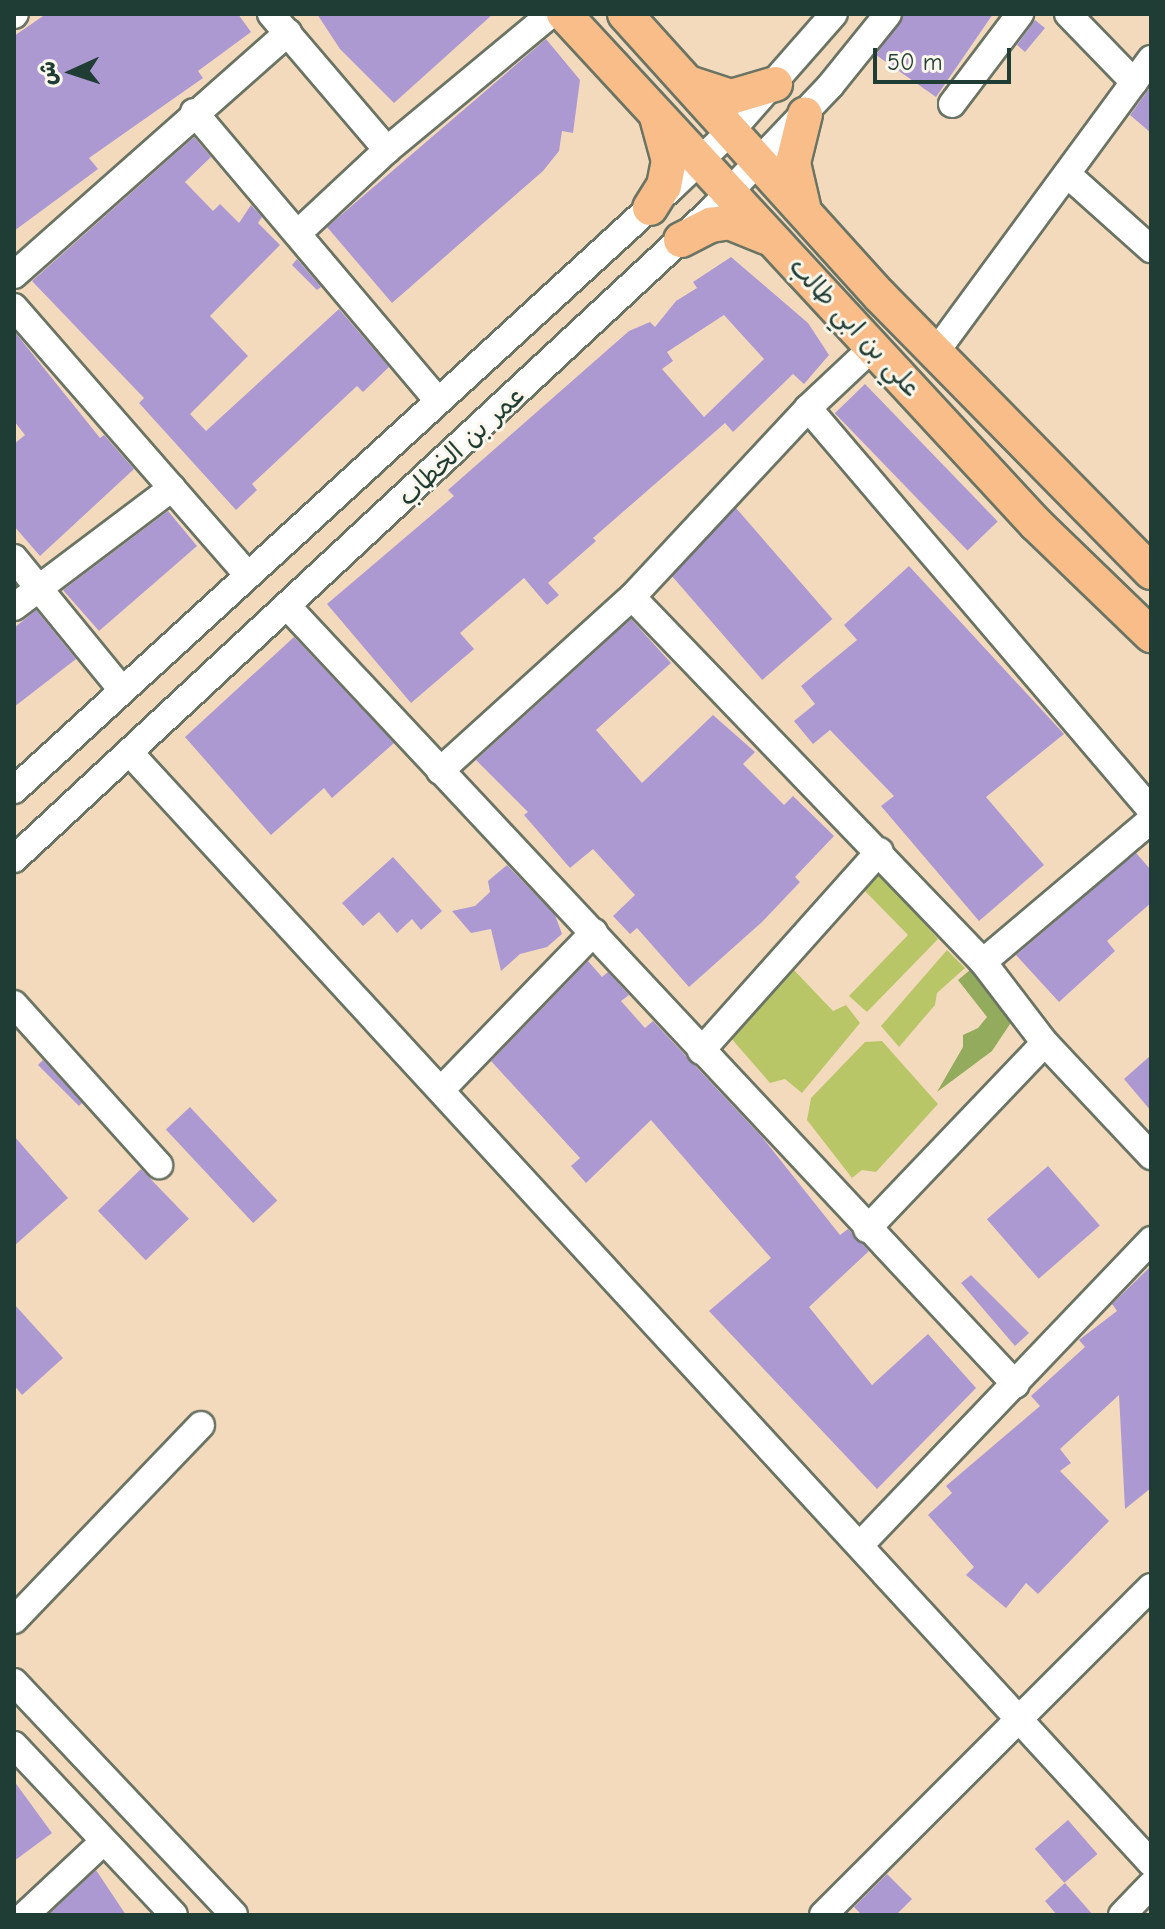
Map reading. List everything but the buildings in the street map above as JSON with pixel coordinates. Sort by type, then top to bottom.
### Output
[{"type":"main road","name":"علي بن ابي طالب","points":[[564,14],[1036,524],[1151,635]]},
{"type":"main road","name":"علي بن ابي طالب","points":[[625,14],[935,353],[1151,572]]},
{"type":"main road","points":[[689,83],[731,97],[775,84]]},
{"type":"main road","points":[[650,208],[664,186],[669,161],[655,113]]},
{"type":"main road","points":[[805,114],[793,163],[806,214]]},
{"type":"main road","points":[[681,240],[711,225],[729,222],[775,242]]},
{"type":"street","points":[[298,233],[387,150],[551,14]]},
{"type":"street","name":"عمر بن الخطاب","points":[[14,790],[700,161],[775,84],[834,14]]},
{"type":"street","name":"عمر بن الخطاب","points":[[14,859],[730,193],[805,114],[888,14]]},
{"type":"street","points":[[952,104],[1020,14]]},
{"type":"street","points":[[1068,14],[1134,82]]},
{"type":"street","points":[[14,275],[194,112],[280,24],[387,150]]},
{"type":"street","points":[[935,353],[1151,59]]},
{"type":"street","points":[[194,112],[437,400]]},
{"type":"street","points":[[1067,174],[1151,249]]},
{"type":"street","points":[[14,307],[248,575]]},
{"type":"street","points":[[440,771],[632,597],[808,408],[872,348]]},
{"type":"street","points":[[808,408],[1149,824],[983,962]]},
{"type":"street","points":[[14,607],[172,488]]},
{"type":"street","points":[[14,558],[122,690]]},
{"type":"street","points":[[632,597],[880,851],[983,962],[1045,1043],[1151,1156]]},
{"type":"street","points":[[288,607],[1016,1385]]},
{"type":"street","points":[[130,753],[1151,1863]]},
{"type":"street","points":[[701,1051],[880,851]]},
{"type":"street","points":[[441,1090],[594,932]]},
{"type":"street","points":[[14,1004],[159,1165]]},
{"type":"street","points":[[867,1229],[1045,1043]]},
{"type":"street","points":[[860,1545],[1016,1385],[1151,1240]]},
{"type":"street","points":[[14,1620],[201,1425]]},
{"type":"street","points":[[823,1915],[1151,1587]]},
{"type":"street","points":[[14,1682],[234,1915]]},
{"type":"street","points":[[14,1745],[174,1915]]},
{"type":"street","points":[[25,1915],[104,1841]]},
{"type":"street","points":[[1122,1915],[1151,1885]]},
{"type":"green space","points":[[878,871],[938,939],[867,1012],[849,996],[908,935],[863,889]]},
{"type":"green space","points":[[947,950],[965,968],[937,993],[935,1005],[899,1047],[881,1026]]},
{"type":"green space","points":[[793,969],[833,1011],[846,1005],[860,1023],[802,1093],[785,1079],[770,1083],[730,1037]]},
{"type":"green space","points":[[970,970],[1014,1018],[992,1051],[937,1092],[963,1047],[963,1035],[978,1028],[987,1017],[958,980]]},
{"type":"green space","points":[[882,1041],[938,1104],[876,1172],[862,1170],[852,1178],[807,1120],[811,1098],[865,1042]]}]
